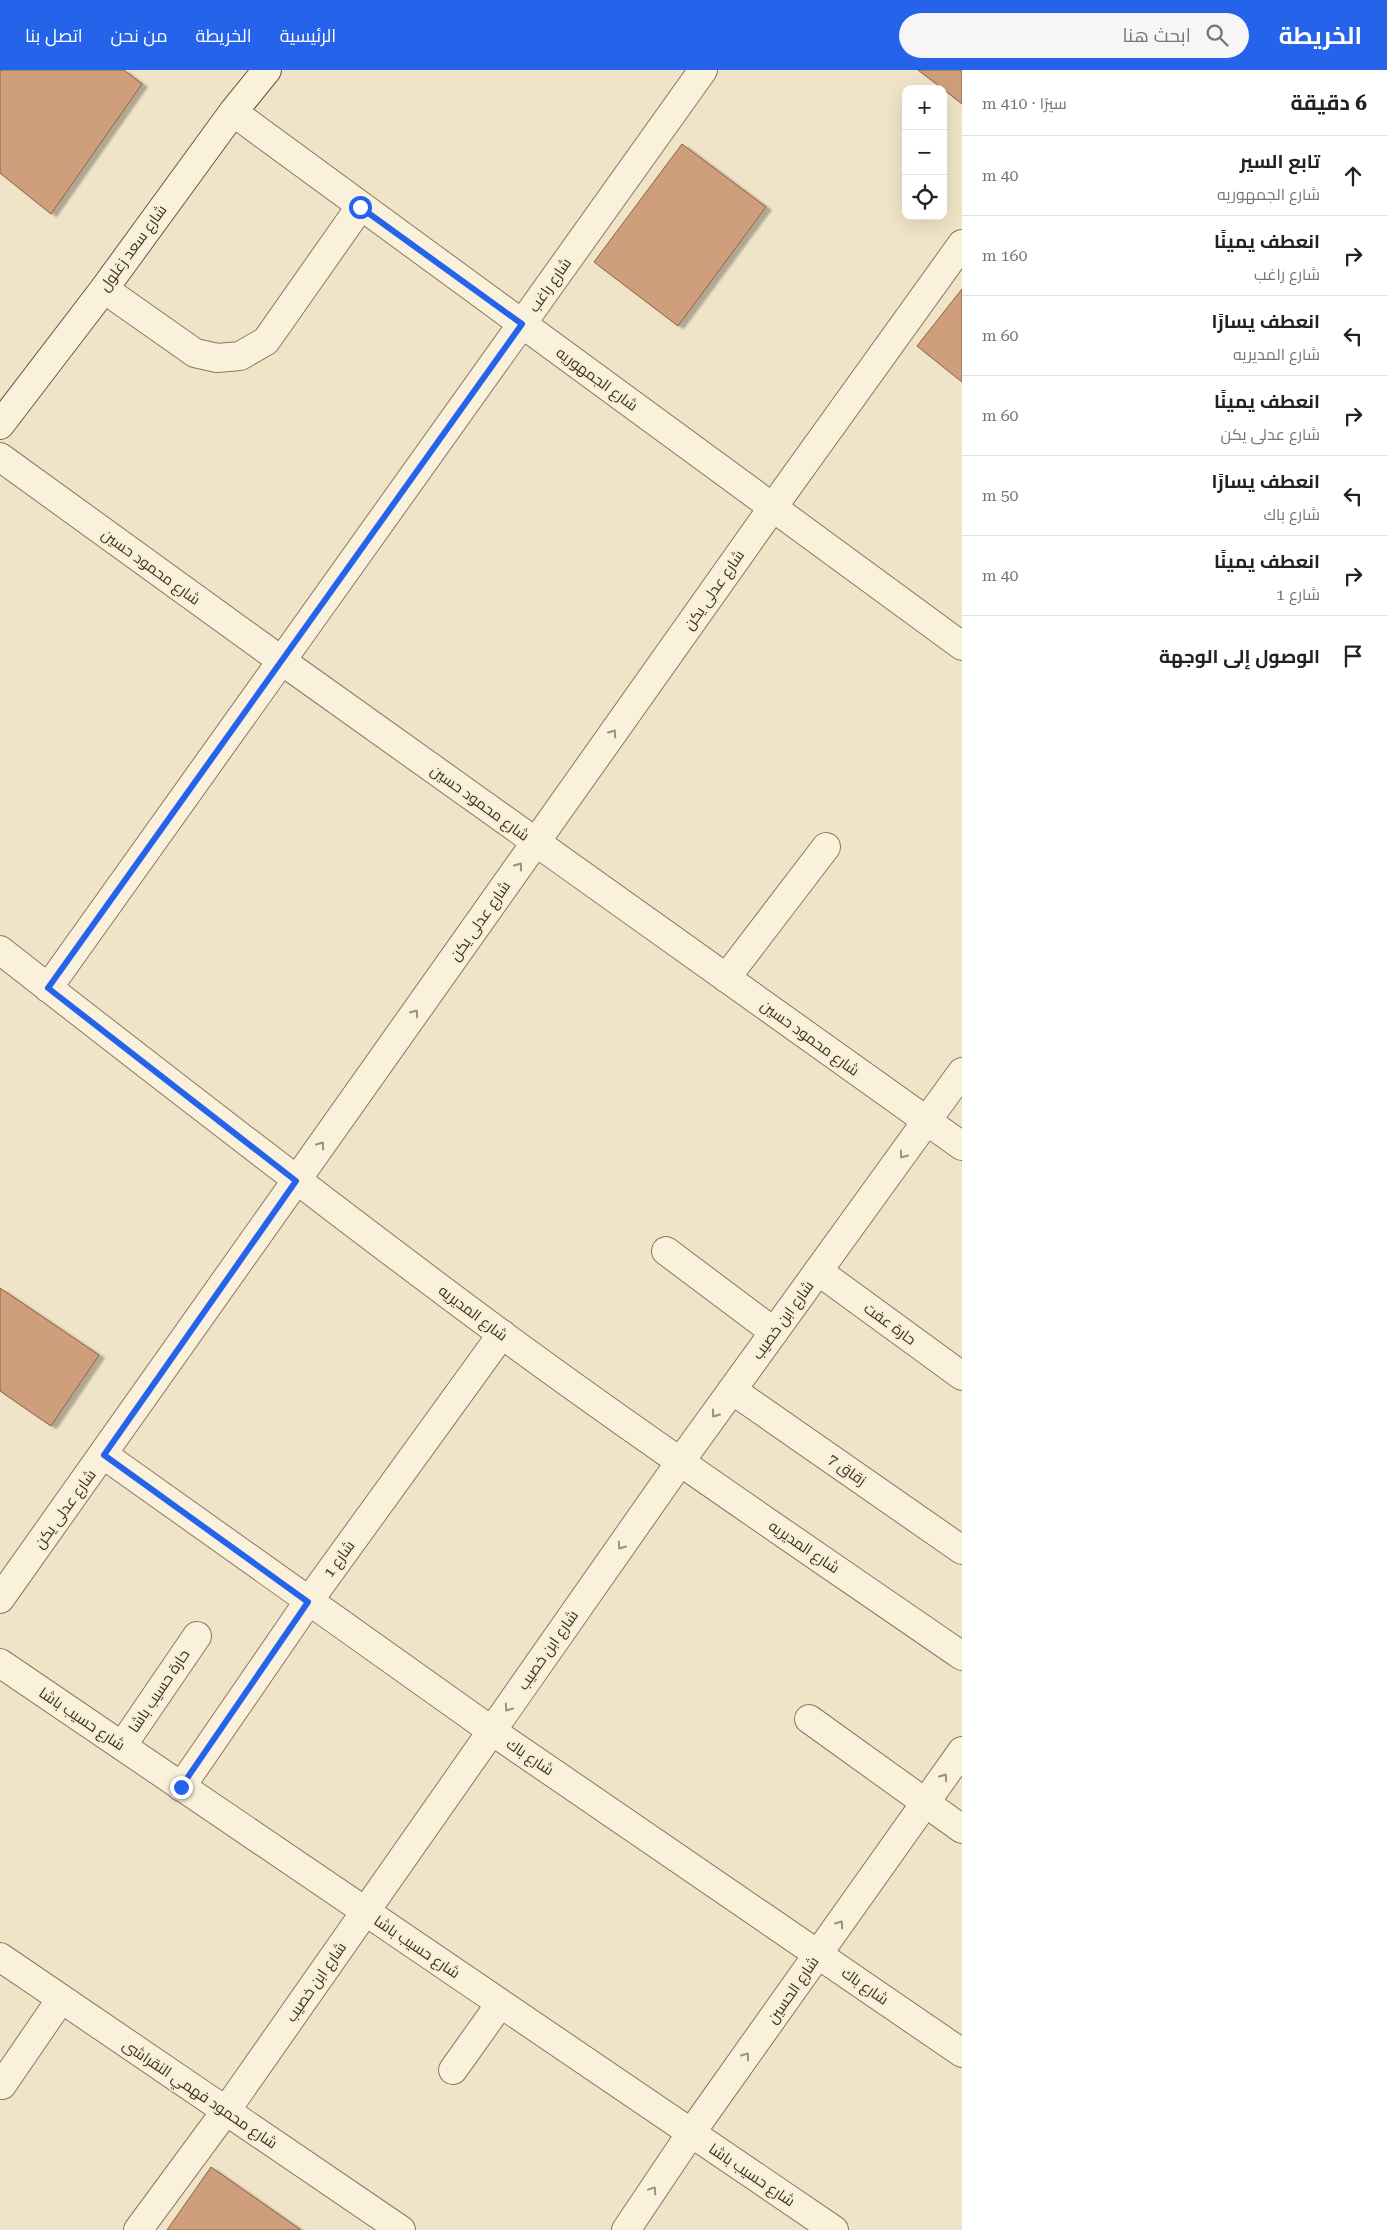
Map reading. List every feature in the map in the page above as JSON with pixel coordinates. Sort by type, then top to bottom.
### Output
[{"type":"street","name":"شارع سعد زغلول","points":[[0,425],[104,289],[233,112],[267,70]]},
{"type":"street","name":"شارع راغب","points":[[48,988],[703,70]]},
{"type":"street","name":"شارع الجمهوريه","points":[[233,112],[360,207],[962,646]]},
{"type":"street","points":[[104,289],[195,353],[217,358],[240,356],[266,341],[360,207]]},
{"type":"street","name":"شارع عدلى يكن","points":[[0,1599],[104,1455],[773,507],[962,244]]},
{"type":"street","name":"شارع محمود حسين","points":[[0,457],[282,661],[962,1146]]},
{"type":"street","points":[[726,978],[826,848]]},
{"type":"street","name":"شارع المديريه","points":[[0,950],[296,1181],[502,1334],[680,1462],[962,1656]]},
{"type":"street","name":"شارع ابن خصيب","points":[[138,2230],[225,2112],[680,1462],[962,1072]]},
{"type":"street","points":[[666,1251],[774,1332]]},
{"type":"street","name":"حارة عفت","points":[[818,1271],[962,1376]]},
{"type":"street","name":"شارع 1","points":[[181,1787],[308,1602],[502,1334]]},
{"type":"street","name":"زقاق 7","points":[[732,1390],[962,1550]]},
{"type":"street","name":"شارع باك","points":[[104,1455],[308,1602],[492,1731],[962,2053]]},
{"type":"street","name":"حارة حسيب باشا","points":[[122,1746],[197,1636]]},
{"type":"street","name":"شارع حسيب باشا","points":[[0,1663],[834,2230]]},
{"type":"street","points":[[809,1719],[962,1830]]},
{"type":"street","name":"شارع الحسين","points":[[626,2230],[691,2133],[962,1751]]},
{"type":"street","name":"شارع محمود فهمي النقراشى","points":[[0,1957],[392,2228]]},
{"type":"street","points":[[2,2085],[61,1999]]},
{"type":"street","points":[[453,2070],[500,2004]]},
{"type":"building","points":[[0,70],[124,70],[142,84],[51,214],[0,173]]},
{"type":"building","points":[[918,70],[962,70],[962,104],[947,92],[947,85],[938,85]]},
{"type":"building","points":[[682,144],[766,207],[678,326],[594,262]]},
{"type":"building","points":[[962,289],[962,382],[917,346]]},
{"type":"building","points":[[0,1288],[99,1355],[51,1426],[0,1391]]},
{"type":"building","points":[[211,2167],[301,2230],[167,2230]]},
{"type":"route","points":[[181,1787],[308,1602],[104,1455],[296,1181],[48,988],[522,324],[360,207]]}]
